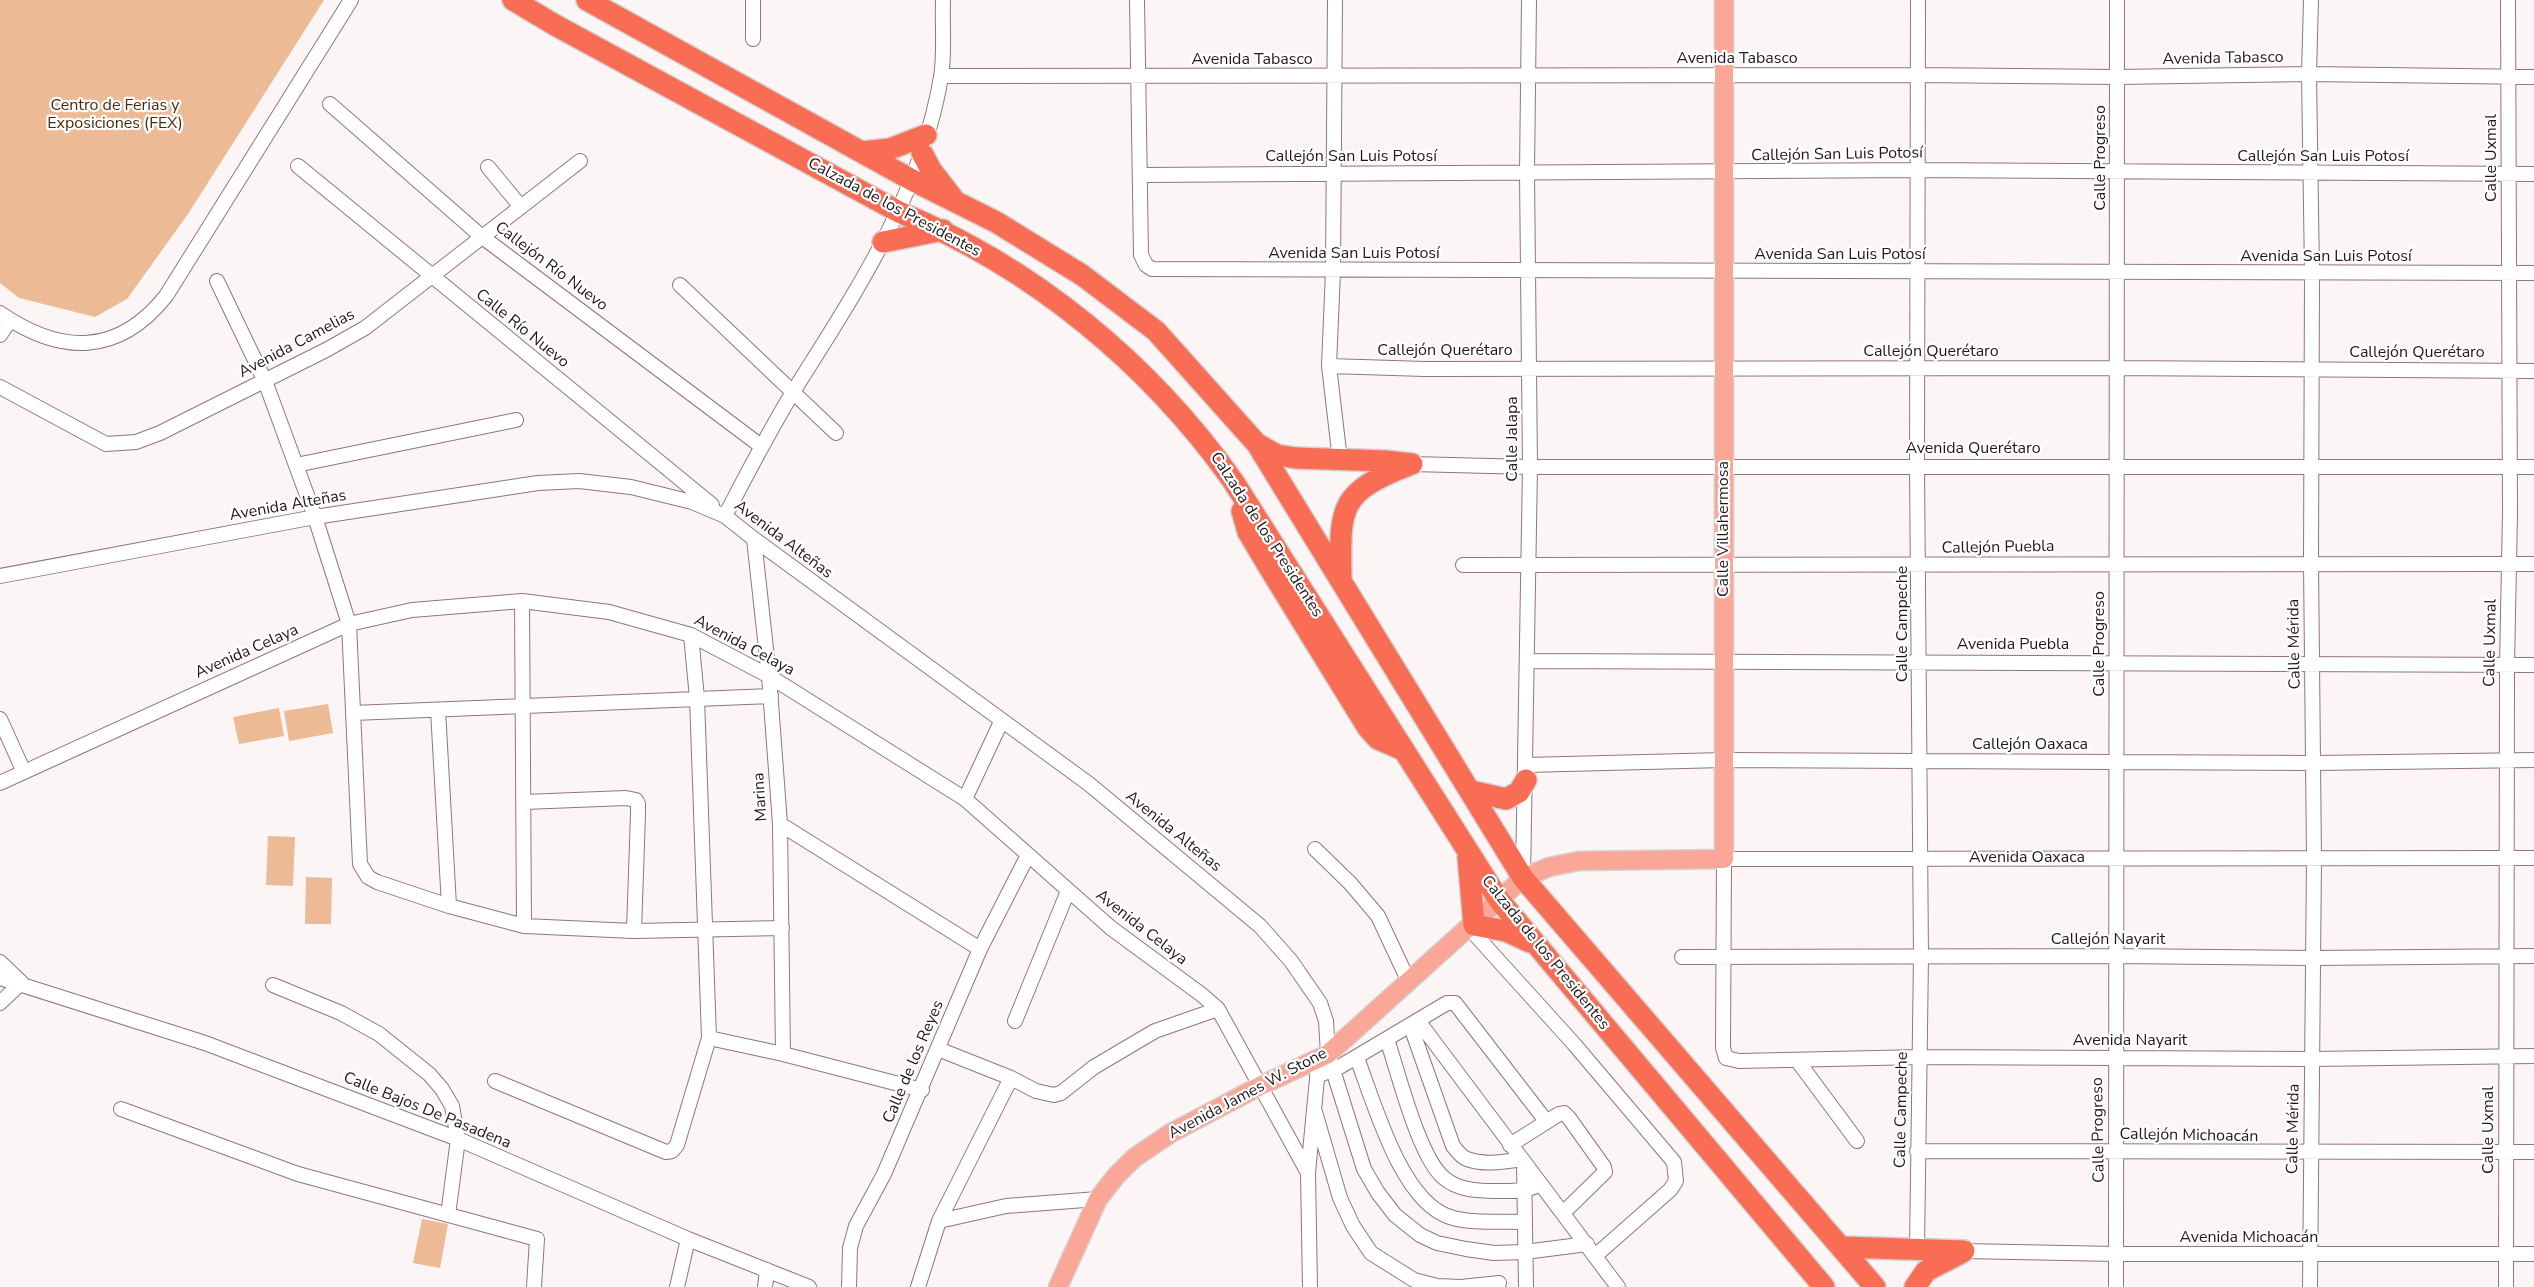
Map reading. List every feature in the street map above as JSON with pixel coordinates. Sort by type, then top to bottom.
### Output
[{"type":"highway","name":"Calzada de los Presidentes","points":[[513,0],[565,31],[899,212],[943,230],[1009,269],[1081,318],[1162,394],[1204,440],[1233,481],[1499,900],[1824,1287]]},
{"type":"highway","name":"Calzada de los Presidentes","points":[[587,0],[912,180],[996,222],[1083,275],[1156,331],[1257,444],[1523,878],[1875,1287]]},
{"type":"highway","points":[[862,152],[924,144],[931,170],[956,202]]},
{"type":"highway","points":[[883,242],[943,230]]},
{"type":"highway","points":[[1257,444],[1277,455],[1412,464]]},
{"type":"highway","points":[[1341,581],[1341,526],[1344,512],[1354,495],[1370,482],[1412,464]]},
{"type":"highway","points":[[1471,791],[1506,799],[1519,792],[1526,772]]},
{"type":"highway","points":[[1467,851],[1472,927],[1506,931],[1534,944]]},
{"type":"highway","points":[[1842,1247],[1964,1251]]},
{"type":"highway","points":[[1915,1287],[1926,1271],[1964,1251]]},
{"type":"main road","name":"Calle Villahermosa","points":[[1724,0],[1724,859]]},
{"type":"main road","name":"Avenida Oaxaca","points":[[1499,900],[1523,878],[1566,862],[1724,859]]},
{"type":"main road","name":"Avenida James W. Stone","points":[[1058,1287],[1098,1199],[1134,1158],[1171,1133],[1260,1086],[1324,1065],[1408,980],[1472,927],[1499,900]]},
{"type":"street","points":[[0,335],[5,316],[52,339],[75,344],[100,341],[127,332],[150,316],[166,296],[351,0]]},
{"type":"street","points":[[753,0],[753,39]]},
{"type":"street","points":[[725,516],[761,446],[899,212],[924,144],[941,76],[943,0]]},
{"type":"street","points":[[1137,0],[1141,175]]},
{"type":"street","points":[[1335,0],[1333,271],[1329,366],[1340,460]]},
{"type":"street","name":"Calle Jalapa","points":[[1523,878],[1530,467],[1527,173],[1529,0]]},
{"type":"street","name":"Calle Campeche","points":[[1917,1249],[1921,956],[1917,466],[1918,0]]},
{"type":"street","name":"Calle Progreso","points":[[2116,1287],[2117,0]]},
{"type":"street","name":"Calle Mérida","points":[[2310,1287],[2314,859],[2309,74],[2311,0]]},
{"type":"street","name":"Calle Uxmal","points":[[2506,1287],[2509,564],[2508,0]]},
{"type":"street","name":"Avenida Tabasco","points":[[941,76],[1918,75],[2117,77],[2309,74],[2534,77]]},
{"type":"street","name":"Callejón Río Nuevo","points":[[330,104],[481,236],[761,446]]},
{"type":"street","name":"Avenida Camelias","points":[[0,387],[94,440],[106,444],[119,445],[160,434],[326,350],[365,327],[580,161]]},
{"type":"street","name":"Calle Río Nuevo","points":[[298,166],[725,516]]},
{"type":"street","points":[[488,167],[521,207]]},
{"type":"street","name":"Callejón San Luis Potosí","points":[[1141,175],[1917,170],[2534,174]]},
{"type":"street","name":"Avenida San Luis Potosí","points":[[1141,175],[1141,255],[1146,265],[1162,271],[2534,273]]},
{"type":"street","points":[[217,281],[265,381],[315,517],[350,624],[360,864],[364,873],[377,882],[449,906],[525,926],[634,931],[782,928]]},
{"type":"street","points":[[680,285],[836,433]]},
{"type":"street","name":"Callejón Querétaro","points":[[1329,366],[1529,369],[2116,368],[2534,371]]},
{"type":"street","points":[[296,465],[516,420]]},
{"type":"street","name":"Avenida Querétaro","points":[[1412,464],[1530,467],[2534,467]]},
{"type":"street","name":"Avenida Alteñas","points":[[0,576],[315,517],[538,483],[579,480],[652,492],[693,502],[725,516],[1001,722],[1089,784],[1260,926],[1291,961],[1320,1003],[1326,1022],[1324,1065]]},
{"type":"street","name":"Marina","points":[[754,539],[771,696],[780,824],[783,1054]]},
{"type":"street","name":"Callejón Puebla","points":[[1463,565],[2534,564]]},
{"type":"street","points":[[522,602],[525,926]]},
{"type":"street","name":"Avenida Celaya","points":[[0,783],[350,624],[412,610],[522,602],[609,612],[691,635],[769,676],[965,799],[1111,928],[1202,995],[1218,1009],[1308,1173]]},
{"type":"street","points":[[495,1081],[666,1152],[672,1151],[677,1145],[709,1038],[697,698],[691,635]]},
{"type":"street","name":"Avenida Puebla","points":[[1528,661],[2534,665]]},
{"type":"street","points":[[353,713],[523,708],[771,696]]},
{"type":"street","points":[[438,710],[449,906]]},
{"type":"street","points":[[0,719],[24,772]]},
{"type":"street","points":[[965,799],[1001,722]]},
{"type":"street","name":"Callejón Oaxaca","points":[[1526,772],[1724,760],[2313,763],[2534,760]]},
{"type":"street","points":[[525,802],[626,798],[636,800],[639,814],[634,931]]},
{"type":"street","points":[[780,824],[980,949]]},
{"type":"street","points":[[1315,849],[1350,883],[1378,916],[1408,980]]},
{"type":"street","name":"Calle de los Reyes","points":[[849,1287],[850,1248],[856,1226],[884,1174],[922,1090],[980,949],[1028,855]]},
{"type":"street","name":"Avenida Oaxaca","points":[[1724,859],[2534,858]]},
{"type":"street","name":"Calle Villahermosa","points":[[1724,859],[1723,1048],[1726,1058]]},
{"type":"street","points":[[1015,1021],[1068,891]]},
{"type":"street","points":[[1324,1065],[1364,1169],[1378,1193],[1395,1215],[1420,1235],[1437,1243],[1494,1252],[1591,1250],[1670,1190],[1676,1181],[1674,1162],[1472,927]]},
{"type":"street","name":"Callejón Nayarit","points":[[1682,957],[2534,956]]},
{"type":"street","name":"Calle Bajos De Pasadena","points":[[0,962],[22,985]]},
{"type":"street","name":"Calle Bajos De Pasadena","points":[[0,978],[205,1043],[458,1139],[688,1239],[809,1287]]},
{"type":"street","points":[[0,1003],[22,985]]},
{"type":"street","points":[[273,985],[341,1013],[379,1034],[429,1074],[442,1089],[452,1106],[458,1139],[448,1215]]},
{"type":"street","points":[[1324,1065],[1357,1058],[1450,1002],[1459,1006],[1546,1121]]},
{"type":"street","points":[[938,1049],[1011,1078],[1036,1091],[1054,1095],[1061,1093],[1094,1067],[1155,1031],[1218,1009]]},
{"type":"street","points":[[1415,1024],[1618,1287]]},
{"type":"street","points":[[1415,1024],[1453,1146],[1461,1156],[1468,1160],[1523,1161]]},
{"type":"street","points":[[709,1038],[783,1054],[922,1090]]},
{"type":"street","points":[[1387,1039],[1421,1141],[1435,1170],[1456,1186],[1486,1191],[1523,1191],[1540,1184]]},
{"type":"street","name":"Avenida Nayarit","points":[[1726,1058],[1739,1061],[1920,1057],[2311,1059],[2534,1056]]},
{"type":"street","points":[[1357,1058],[1402,1171],[1425,1201],[1450,1217],[1524,1222]]},
{"type":"street","points":[[1797,1060],[1857,1141]]},
{"type":"street","points":[[1310,1287],[1308,1173],[1315,1112],[1324,1065]]},
{"type":"street","points":[[918,1287],[939,1221],[1011,1078]]},
{"type":"street","points":[[121,1109],[298,1174],[537,1239],[534,1287]]},
{"type":"street","points":[[1315,1112],[1340,1198],[1353,1226],[1371,1252],[1414,1280],[1437,1286],[1461,1287],[1499,1283]]},
{"type":"street","points":[[1510,1145],[1562,1113],[1569,1118],[1605,1170],[1603,1176],[1563,1213]]},
{"type":"street","name":"Callejón Michoacán","points":[[1917,1151],[2534,1152]]},
{"type":"street","points":[[1523,1161],[1526,1287]]},
{"type":"street","points":[[939,1221],[1006,1206],[1098,1199]]},
{"type":"street","points":[[677,1287],[688,1239]]},
{"type":"street","name":"Avenida Michoacán","points":[[1964,1251],[2116,1254],[2534,1254]]},
{"type":"street","points":[[765,1287],[767,1270]]},
{"type":"green space","name":"Centro de Ferias y Exposiciones (FEX)","points":[[0,0],[324,0],[188,214],[127,299],[95,317],[19,298],[0,283]]},
{"type":"green space","points":[[328,704],[333,733],[289,741],[284,711]]},
{"type":"green space","points":[[279,708],[284,736],[239,744],[233,717]]},
{"type":"green space","points":[[268,836],[295,837],[293,886],[266,885]]},
{"type":"green space","points":[[306,877],[332,878],[331,924],[305,924]]},
{"type":"green space","points":[[422,1219],[448,1224],[440,1268],[413,1263]]}]
